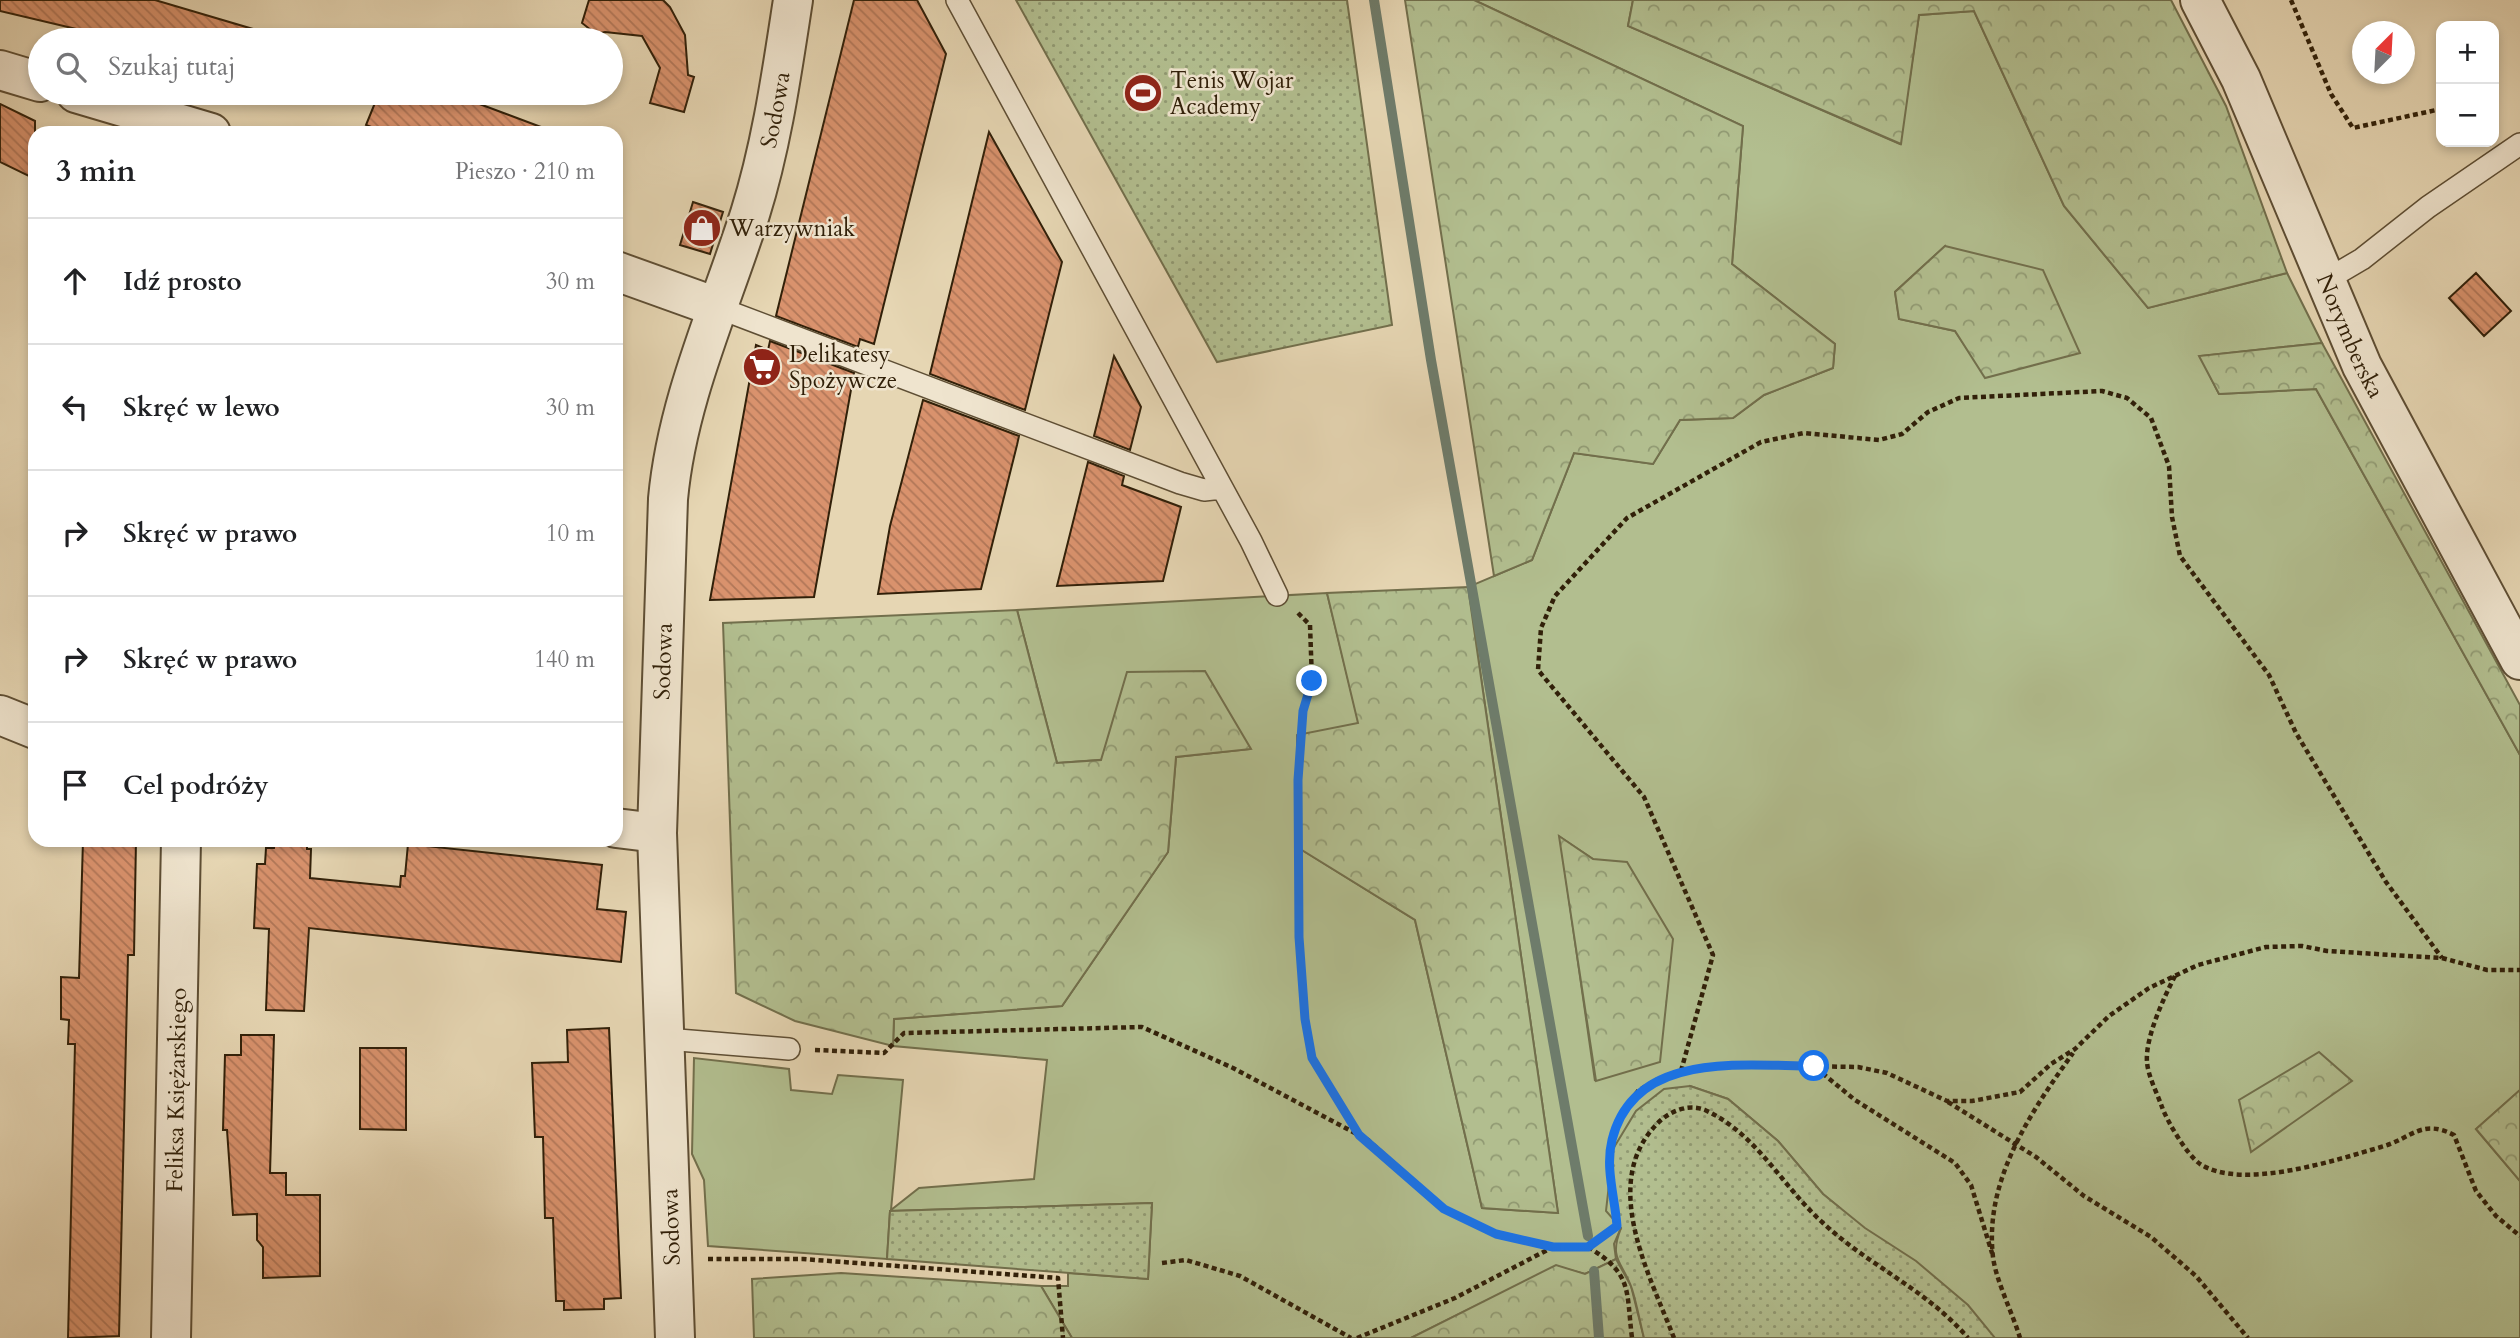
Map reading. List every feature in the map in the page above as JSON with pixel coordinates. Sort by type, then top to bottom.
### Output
[{"type":"street","name":"Sodowa","points":[[675,1338],[657,833],[672,456],[686,400],[751,209],[773,121],[793,0]]},
{"type":"street","name":"Norymberska","points":[[2200,0],[2241,79],[2328,279],[2362,366],[2520,660]]},
{"type":"street","points":[[0,70],[28,78]]},
{"type":"street","points":[[116,105],[187,126]]},
{"type":"street","points":[[623,274],[719,308]]},
{"type":"street","points":[[0,715],[28,726]]},
{"type":"street","points":[[623,829],[657,833]]},
{"type":"street","name":"Feliksa Księżarskiego","points":[[171,1338],[181,847]]},
{"type":"lane","points":[[957,0],[1222,488],[1277,595]]},
{"type":"lane","points":[[2328,279],[2362,259],[2428,207],[2520,144]]},
{"type":"lane","points":[[719,308],[1180,483],[1204,490],[1222,488]]},
{"type":"lane","points":[[666,1039],[789,1049]]},
{"type":"path","points":[[2291,0],[2331,94],[2353,128],[2436,110]]},
{"type":"path","points":[[1681,1071],[1713,955],[1644,797],[1538,670],[1541,628],[1555,596],[1627,518],[1761,442],[1804,433],[1879,440],[1902,434],[1928,412],[1959,398],[2102,391],[2127,398],[2151,418],[2169,466],[2172,517],[2180,556],[2269,675],[2295,733],[2365,847],[2442,958]]},
{"type":"path","points":[[1277,595],[1283,605],[1301,615],[1310,625],[1312,681],[1303,711],[1298,780],[1299,937],[1305,1019],[1312,1058],[1359,1135]]},
{"type":"path","points":[[1993,1258],[1997,1189],[2041,1098],[2075,1049],[2109,1016],[2149,988],[2198,965],[2266,947],[2302,946],[2327,951],[2442,958],[2487,970],[2520,970]]},
{"type":"path","points":[[2175,976],[2160,1004],[2147,1061],[2166,1121],[2199,1163],[2235,1176],[2296,1168],[2385,1146],[2412,1131],[2438,1126],[2454,1135],[2476,1191],[2496,1216],[2520,1236]]},
{"type":"path","points":[[789,1049],[884,1053],[904,1033],[1142,1027],[1233,1068],[1359,1135],[1444,1209],[1496,1234],[1553,1247],[1588,1247],[1618,1268],[1626,1284],[1632,1338]]},
{"type":"path","points":[[1947,1101],[1972,1101],[2020,1092],[2051,1064],[2075,1049]]},
{"type":"path","points":[[1588,1247],[1617,1226],[1610,1168],[1611,1141],[1623,1111],[1638,1091],[1656,1080],[1681,1071],[1729,1065],[1858,1068],[1887,1073],[1947,1101],[2017,1144],[2084,1196],[2151,1237],[2196,1276],[2248,1338]]},
{"type":"path","points":[[1814,1066],[1855,1100],[1955,1163],[1971,1185],[2020,1338]]},
{"type":"path","points":[[1674,1338],[1636,1234],[1630,1180],[1638,1152],[1652,1129],[1673,1111],[1687,1107],[1701,1108],[1736,1130],[1773,1165],[1823,1224],[1915,1289],[1968,1338]]},
{"type":"path","points":[[1357,1338],[1455,1298],[1553,1247]]},
{"type":"path","points":[[672,1258],[803,1259],[1058,1278],[1063,1338]]},
{"type":"path","points":[[1162,1263],[1186,1260],[1240,1276],[1351,1338]]},
{"type":"green space","points":[[1016,0],[1347,0],[1392,325],[1217,362]]},
{"type":"green space","points":[[1405,0],[1474,0],[1743,126],[1732,264],[1835,344],[1833,368],[1764,395],[1733,418],[1680,420],[1653,464],[1574,453],[1532,560],[1494,576]]},
{"type":"green space","points":[[1474,0],[1633,0],[1628,26],[1900,144],[1919,15],[1974,11],[2064,206],[2148,308],[2287,273],[2322,343],[2200,356],[2219,394],[2316,389],[2520,755],[2520,1090],[2476,1129],[2520,1181],[2520,1338],[1641,1338],[1634,1269],[1840,1208],[1823,1194],[1778,1141],[1728,1099],[1690,1086],[1614,1244],[1616,1259],[1585,1274],[1556,1266],[1411,1338],[1072,1338],[1041,1286],[1068,1286],[1068,1273],[1148,1279],[1152,1203],[890,1211],[887,1259],[708,1246],[704,1180],[692,1154],[694,1058],[789,1069],[791,1090],[832,1094],[838,1075],[903,1080],[891,1210],[919,1188],[1034,1179],[1047,1060],[893,1046],[894,1019],[1062,1006],[1168,852],[1176,757],[1250,749],[1057,763],[1017,610],[1327,593],[1359,724],[1297,847],[1415,920],[1482,1208],[1558,1213],[1468,587],[1532,560],[1574,453],[1653,464],[1680,420],[1733,418],[1764,395],[1833,368],[1835,344],[1732,264],[1743,126]],"holes":[[[1945,246],[1986,377],[1955,331],[1899,319],[1895,292]],[[1560,837],[1593,859],[1595,1081]]]},
{"type":"green space","points":[[1633,0],[2171,0],[2226,106],[2287,273],[2148,308],[2064,206],[1974,11],[1919,15],[1901,144],[1628,26]]},
{"type":"green space","points":[[1945,246],[2043,270],[2080,353],[1985,378],[1955,331],[1899,319],[1895,292]]},
{"type":"green space","points":[[2322,343],[2520,705],[2520,755],[2316,389],[2219,394],[2199,356]]},
{"type":"green space","points":[[1468,587],[1558,1213],[1482,1208],[1415,920],[1297,847],[1297,735],[1358,723],[1327,593]]},
{"type":"green space","points":[[1017,610],[1057,763],[1101,760],[1127,672],[1205,671],[1251,749],[1176,757],[1168,852],[1062,1006],[894,1019],[893,1046],[795,1021],[736,993],[723,623]]},
{"type":"green space","points":[[1559,836],[1593,859],[1627,862],[1673,939],[1660,1062],[1596,1081]]},
{"type":"green space","points":[[2319,1052],[2352,1081],[2251,1152],[2239,1100]]},
{"type":"green space","points":[[1690,1086],[1728,1099],[1778,1141],[1823,1194],[1865,1228],[1916,1261],[1968,1305],[1995,1338],[1644,1338],[1632,1289],[1616,1254],[1621,1228],[1606,1211],[1613,1149],[1636,1111],[1664,1089]]},
{"type":"green space","points":[[2520,1090],[2520,1181],[2476,1129]]},
{"type":"green space","points":[[1152,1203],[1148,1279],[887,1259],[890,1211]]},
{"type":"green space","points":[[1616,1259],[1631,1286],[1644,1338],[1411,1338],[1556,1265],[1585,1274]]},
{"type":"green space","points":[[841,1273],[1041,1286],[1072,1338],[754,1338],[752,1279]]},
{"type":"building","points":[[0,0],[155,0],[250,28],[72,28],[0,11]]},
{"type":"building","points":[[589,0],[663,0],[670,7],[685,35],[688,75],[694,77],[684,112],[650,103],[660,68],[642,36],[623,34],[623,28],[588,28],[582,23]]},
{"type":"building","points":[[854,0],[917,0],[946,54],[874,344],[860,339],[858,347],[776,316]]},
{"type":"building","points":[[0,104],[35,121],[35,126],[28,126],[28,176],[0,162]]},
{"type":"building","points":[[374,105],[482,105],[538,126],[369,126],[366,125]]},
{"type":"building","points":[[989,132],[1062,262],[1025,410],[930,374]]},
{"type":"building","name":"Warzywniak","points":[[693,202],[723,212],[710,254],[680,245]]},
{"type":"building","points":[[2476,273],[2511,311],[2484,336],[2449,298]]},
{"type":"building","points":[[770,341],[854,373],[814,597],[710,600],[756,345],[768,350]]},
{"type":"building","points":[[1114,356],[1141,407],[1130,450],[1094,436]]},
{"type":"building","points":[[923,400],[1019,436],[1017,445],[981,589],[878,594],[890,526]]},
{"type":"building","points":[[1088,462],[1124,476],[1122,485],[1181,507],[1163,581],[1057,586]]},
{"type":"building","points":[[83,847],[136,847],[134,955],[128,955],[119,1336],[68,1338],[75,1044],[68,1044],[69,1020],[61,1019],[61,977],[79,978]]},
{"type":"building","points":[[408,847],[436,847],[602,865],[597,909],[626,912],[621,962],[309,928],[304,1011],[266,1010],[269,929],[254,928],[257,864],[265,864],[266,848],[311,849],[310,878],[400,887],[401,876],[405,876]]},
{"type":"building","points":[[609,1028],[621,1298],[604,1299],[604,1309],[564,1310],[564,1301],[556,1301],[553,1218],[545,1218],[543,1137],[535,1137],[532,1063],[568,1062],[567,1030]]},
{"type":"building","points":[[241,1035],[274,1035],[270,1173],[286,1173],[286,1195],[320,1195],[320,1276],[263,1278],[263,1247],[257,1240],[257,1214],[233,1215],[227,1130],[223,1130],[225,1055],[241,1055]]},
{"type":"building","points":[[360,1048],[406,1048],[406,1130],[360,1129]]},
{"type":"waterway","points":[[1374,0],[1431,360],[1588,1236]]},
{"type":"waterway","points":[[1594,1271],[1599,1338]]},
{"type":"place","name":"Tenis Wojar Academy","points":[[1143,93]]},
{"type":"place","name":"Warzywniak","points":[[702,228]]},
{"type":"place","name":"Delikatesy Spożywcze","points":[[762,367]]},
{"type":"route","points":[[1312,681],[1303,711],[1298,780],[1301,844],[1299,937],[1305,1019],[1312,1058],[1359,1135],[1368,1140],[1444,1209],[1496,1234],[1553,1247],[1588,1247],[1617,1226],[1610,1168],[1611,1141],[1623,1111],[1638,1091],[1656,1080],[1681,1071],[1729,1065],[1814,1066]]}]
